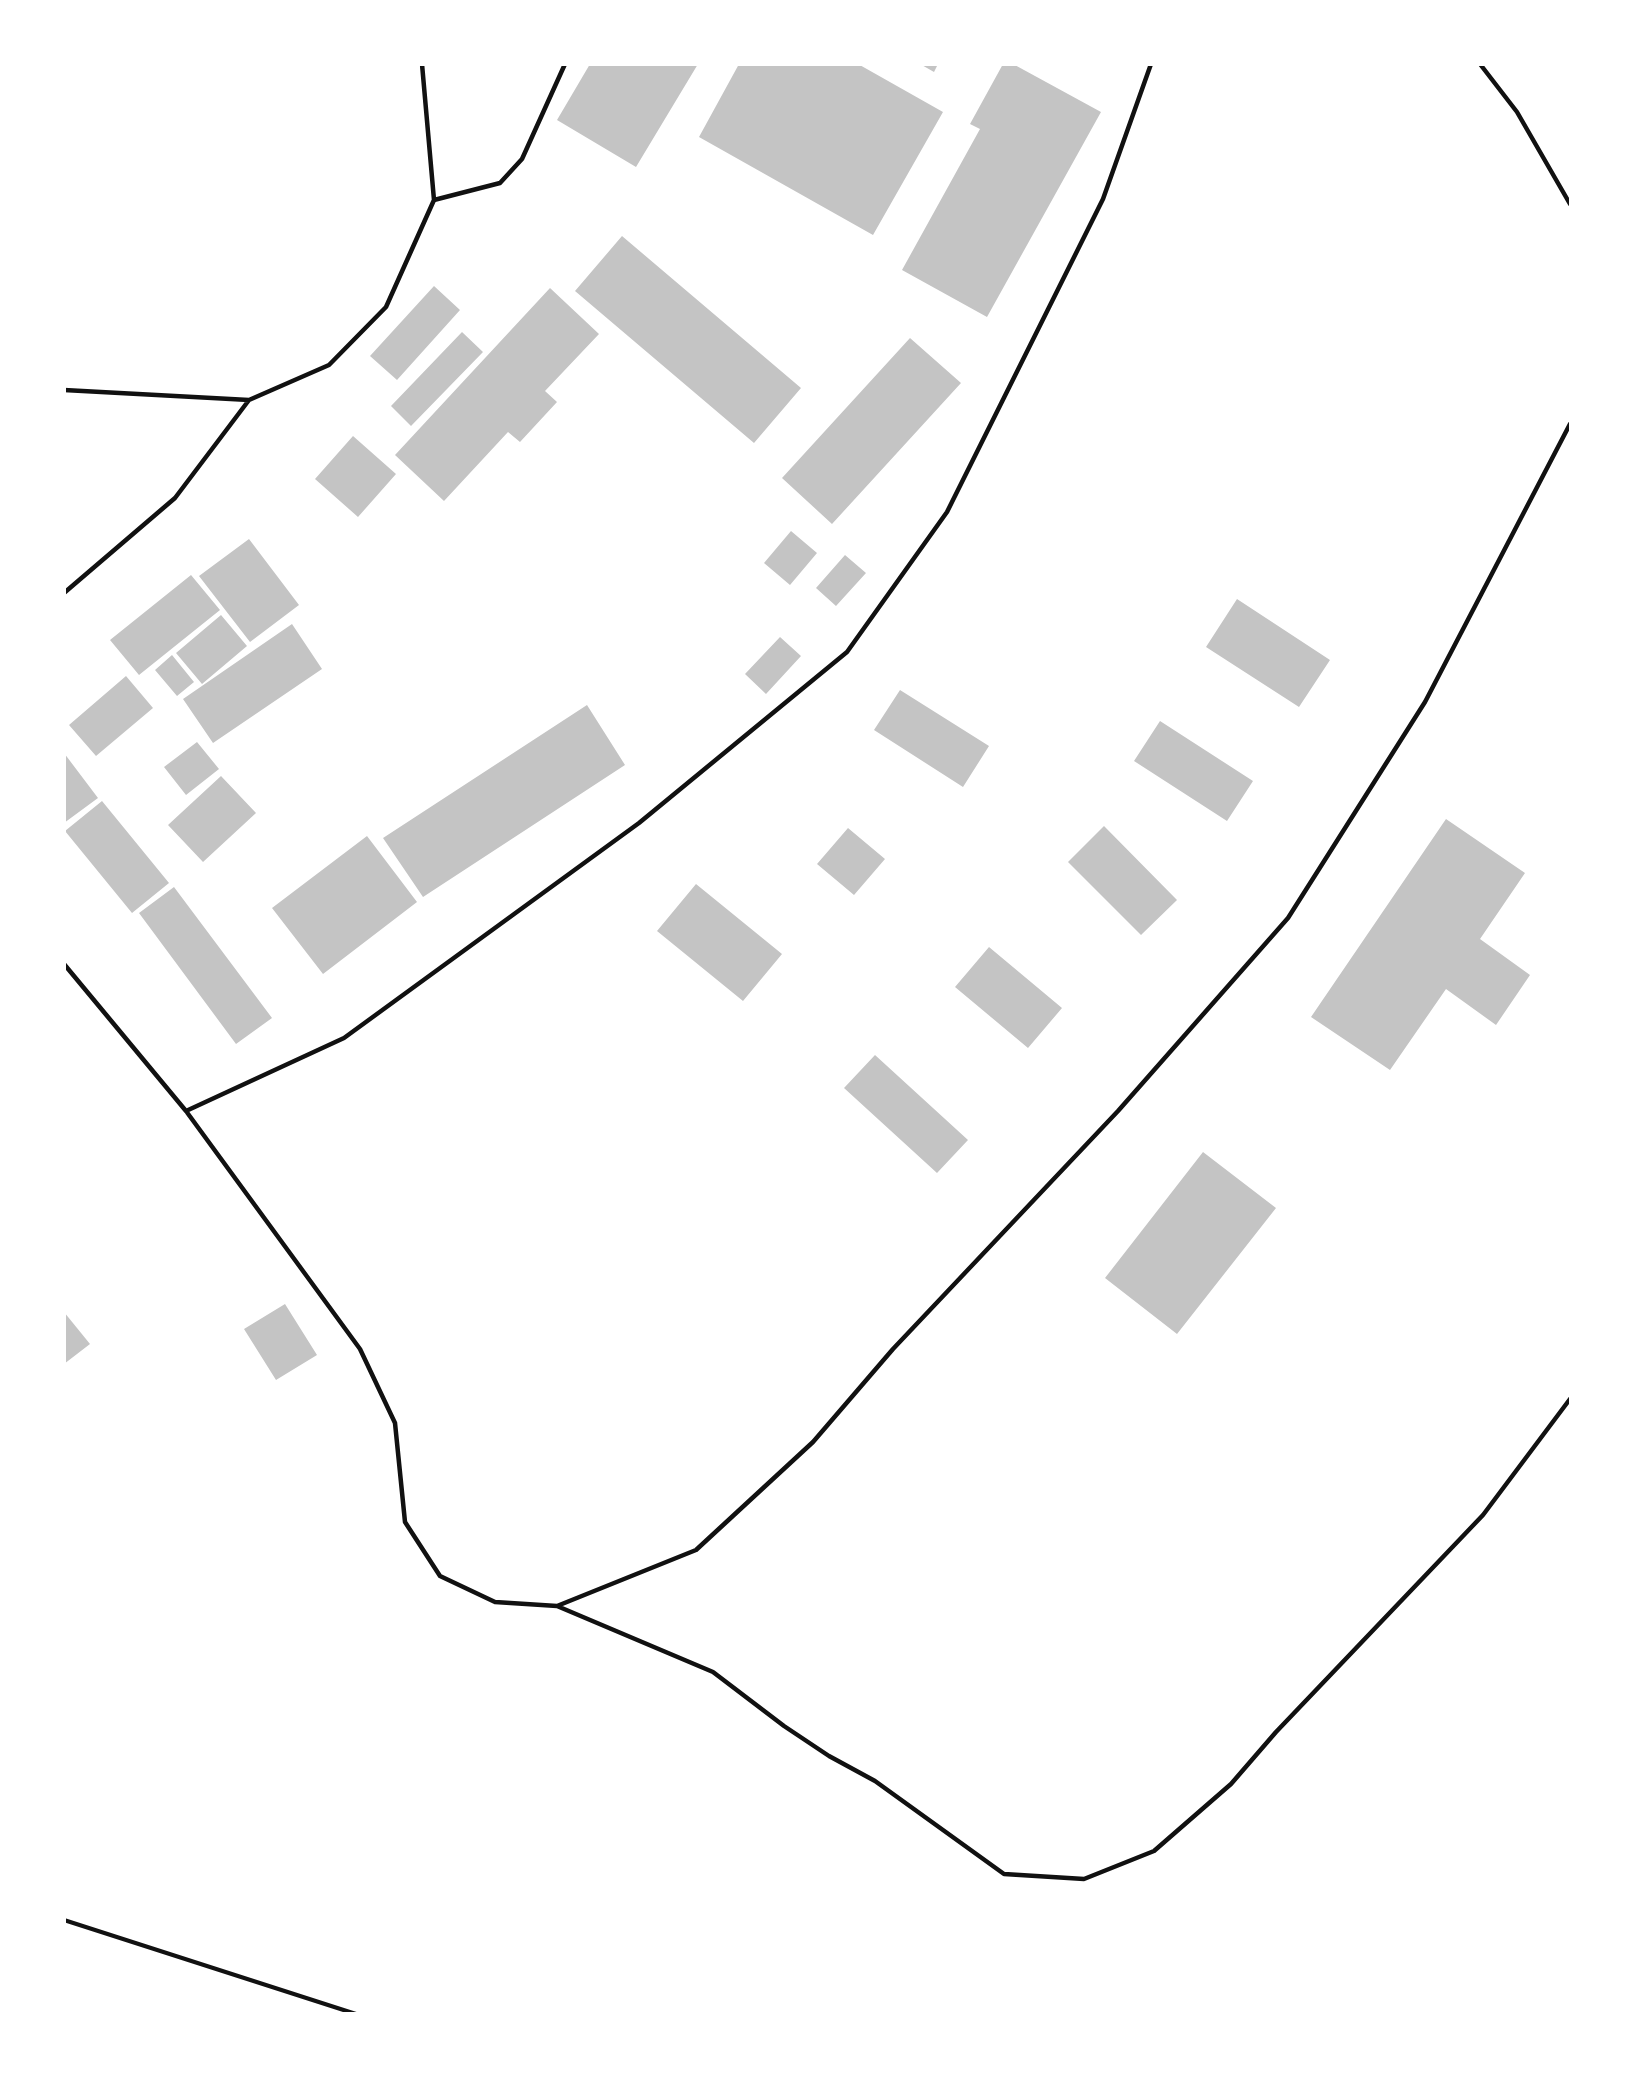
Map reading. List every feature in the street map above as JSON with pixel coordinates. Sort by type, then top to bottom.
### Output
[{"type":"lane","points":[[64,390],[249,400],[329,365],[386,307],[434,200],[422,64]]},
{"type":"lane","points":[[434,200],[500,183],[522,159],[564,64]]},
{"type":"lane","points":[[186,1112],[344,1038],[639,823],[847,652],[947,512],[1103,200],[1151,64]]},
{"type":"lane","points":[[1480,64],[1516,112],[1570,204]]},
{"type":"lane","points":[[64,593],[175,498],[249,400]]},
{"type":"lane","points":[[557,1606],[696,1550],[804,1450],[893,1349],[1119,1111],[1288,918],[1425,702],[1570,424]]},
{"type":"lane","points":[[64,964],[186,1112],[360,1349],[395,1423],[405,1522],[440,1576],[495,1602],[557,1606],[713,1672],[784,1726],[829,1756],[875,1781],[1004,1874],[1084,1879],[1154,1851],[1231,1784],[1276,1732],[1483,1515],[1570,1399]]},
{"type":"path","points":[[64,1920],[356,2013]]},
{"type":"building","points":[[590,64],[698,64],[636,167],[557,120]]},
{"type":"building","points":[[739,64],[858,64],[943,112],[873,235],[699,137]]},
{"type":"building","points":[[920,64],[938,64],[934,72]]},
{"type":"building","points":[[1003,64],[1013,64],[1101,112],[987,317],[902,270],[980,129],[970,124]]},
{"type":"building","points":[[622,236],[801,388],[754,443],[575,291]]},
{"type":"building","points":[[434,286],[460,310],[397,380],[370,356]]},
{"type":"building","points":[[550,288],[599,334],[545,391],[557,402],[520,442],[508,432],[444,501],[395,455]]},
{"type":"building","points":[[462,332],[483,352],[411,426],[391,406]]},
{"type":"building","points":[[910,338],[961,383],[832,524],[782,478]]},
{"type":"building","points":[[353,436],[396,474],[358,517],[315,479]]},
{"type":"building","points":[[791,531],[817,553],[790,585],[764,563]]},
{"type":"building","points":[[249,539],[299,605],[250,642],[199,576]]},
{"type":"building","points":[[845,555],[866,573],[836,606],[816,588]]},
{"type":"building","points":[[191,575],[220,610],[139,675],[110,640]]},
{"type":"building","points":[[1237,599],[1330,660],[1299,707],[1206,647]]},
{"type":"building","points":[[221,615],[247,646],[202,684],[176,653]]},
{"type":"building","points":[[292,624],[322,669],[213,743],[183,699]]},
{"type":"building","points":[[780,637],[801,656],[766,694],[745,674]]},
{"type":"building","points":[[172,655],[194,682],[177,696],[155,670]]},
{"type":"building","points":[[126,676],[153,708],[96,756],[69,725]]},
{"type":"building","points":[[900,690],[989,746],[963,787],[874,730]]},
{"type":"building","points":[[587,705],[625,765],[423,897],[383,838]]},
{"type":"building","points":[[1160,721],[1253,781],[1227,821],[1134,761]]},
{"type":"building","points":[[197,742],[219,769],[186,795],[164,767]]},
{"type":"building","points":[[64,753],[98,798],[64,823]]},
{"type":"building","points":[[221,776],[256,813],[203,862],[168,825]]},
{"type":"building","points":[[102,801],[169,883],[132,913],[65,831]]},
{"type":"building","points":[[1446,819],[1525,873],[1480,939],[1530,975],[1496,1025],[1446,989],[1390,1070],[1311,1017]]},
{"type":"building","points":[[1104,826],[1177,900],[1141,935],[1068,862]]},
{"type":"building","points":[[848,828],[885,859],[854,895],[817,864]]},
{"type":"building","points":[[367,836],[417,902],[323,974],[272,908]]},
{"type":"building","points":[[696,884],[782,954],[743,1001],[657,931]]},
{"type":"building","points":[[174,887],[272,1018],[236,1044],[139,913]]},
{"type":"building","points":[[989,947],[1062,1008],[1028,1048],[955,987]]},
{"type":"building","points":[[875,1055],[968,1140],[937,1173],[844,1088]]},
{"type":"building","points":[[1203,1152],[1276,1208],[1177,1334],[1105,1278]]},
{"type":"building","points":[[285,1304],[317,1355],[276,1380],[244,1329]]},
{"type":"building","points":[[64,1312],[90,1344],[64,1364]]}]
